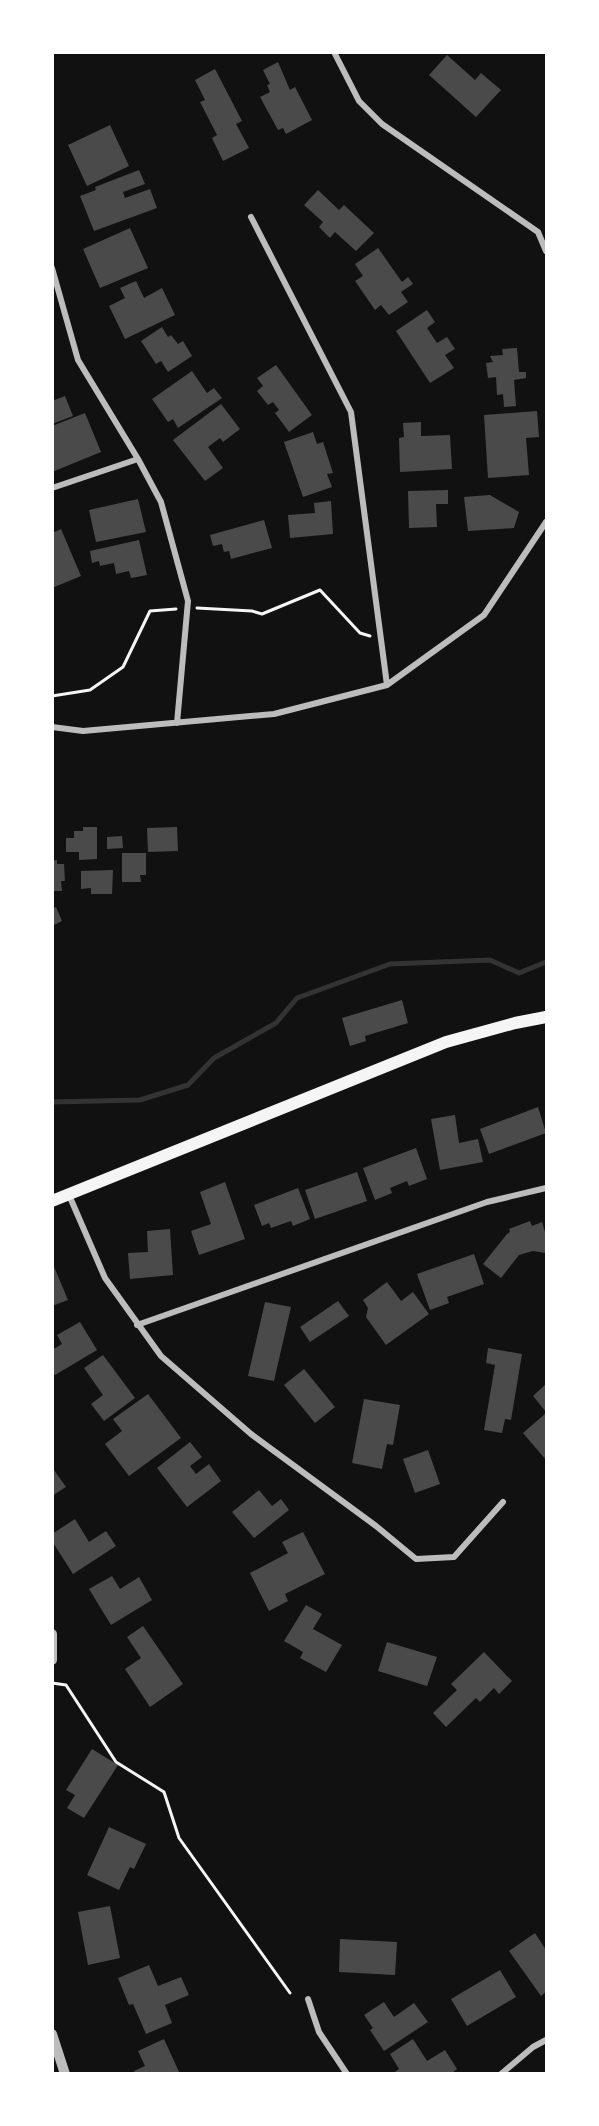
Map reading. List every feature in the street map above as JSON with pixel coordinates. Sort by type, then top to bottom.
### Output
[{"type":"main road","points":[[52,1201],[446,1042],[546,1017]]},
{"type":"street","points":[[334,52],[359,101],[382,124],[538,231],[546,251]]},
{"type":"street","points":[[251,217],[351,412],[387,685]]},
{"type":"street","points":[[52,268],[56,289],[78,360],[138,459],[161,502],[188,601],[177,723]]},
{"type":"street","points":[[52,488],[138,459]]},
{"type":"street","points":[[52,727],[83,731],[274,714],[387,685],[484,615],[546,522]]},
{"type":"street","points":[[137,1325],[487,1202],[546,1188]]},
{"type":"street","points":[[69,1194],[105,1278],[161,1356],[251,1434],[416,1559],[454,1557],[503,1502]]},
{"type":"street","points":[[52,1634],[52,1660]]},
{"type":"street","points":[[308,1999],[319,2032],[347,2073]]},
{"type":"street","points":[[52,2034],[65,2073]]},
{"type":"street","points":[[501,2073],[533,2047],[546,2040]]},
{"type":"path","points":[[52,696],[90,690],[123,667],[150,611],[187,608],[252,611],[262,614],[320,590],[360,633],[381,640]]},
{"type":"path","points":[[52,1683],[66,1685],[116,1762],[164,1792],[179,1838],[290,1993]]},
{"type":"building","points":[[447,55],[475,80],[481,73],[501,90],[476,117],[429,75]]},
{"type":"building","points":[[278,62],[290,90],[295,87],[312,120],[286,134],[283,128],[278,130],[260,97],[270,92],[267,85],[270,84],[263,70]]},
{"type":"building","points":[[215,69],[242,121],[236,124],[249,148],[223,161],[212,138],[217,135],[200,102],[205,100],[195,80]]},
{"type":"building","points":[[110,125],[129,166],[87,186],[68,145]]},
{"type":"building","points":[[139,170],[145,184],[123,192],[125,198],[150,189],[157,208],[94,231],[80,196],[96,190],[95,187]]},
{"type":"building","points":[[318,190],[339,210],[344,205],[374,233],[356,251],[335,232],[330,238],[319,227],[323,222],[304,205]]},
{"type":"building","points":[[130,228],[148,268],[100,288],[83,249]]},
{"type":"building","points":[[378,248],[402,282],[408,277],[413,284],[401,292],[408,302],[389,315],[381,305],[375,310],[355,281],[363,276],[355,264]]},
{"type":"building","points":[[136,281],[144,298],[162,288],[175,315],[125,339],[109,306],[125,298],[120,288]]},
{"type":"building","points":[[427,310],[435,322],[427,328],[437,343],[447,337],[455,349],[445,355],[454,368],[430,383],[396,331]]},
{"type":"building","points":[[162,327],[168,337],[171,335],[178,344],[183,341],[192,356],[168,372],[161,361],[156,364],[141,341]]},
{"type":"building","points":[[517,348],[519,372],[526,372],[526,378],[514,380],[516,406],[504,407],[503,394],[497,395],[496,377],[488,378],[486,363],[493,362],[490,356],[503,355],[502,349]]},
{"type":"building","points":[[276,365],[312,415],[289,432],[275,413],[279,410],[273,402],[268,405],[257,391],[263,386],[257,378]]},
{"type":"building","points":[[192,371],[207,393],[214,388],[222,398],[178,428],[173,419],[168,422],[152,399]]},
{"type":"building","points":[[65,396],[73,416],[52,424],[52,401]]},
{"type":"building","points":[[221,404],[240,429],[223,442],[220,438],[208,447],[223,468],[205,481],[173,440]]},
{"type":"building","points":[[537,411],[539,437],[526,438],[529,475],[488,478],[484,415]]},
{"type":"building","points":[[85,413],[101,452],[52,472],[52,426]]},
{"type":"building","points":[[421,422],[421,436],[450,435],[452,469],[400,472],[399,438],[404,437],[403,423]]},
{"type":"building","points":[[313,432],[317,444],[323,442],[333,473],[327,474],[332,487],[303,497],[284,442]]},
{"type":"building","points":[[448,490],[448,504],[436,504],[437,527],[409,528],[408,491]]},
{"type":"building","points":[[490,495],[519,512],[514,528],[468,531],[464,497]]},
{"type":"building","points":[[138,499],[146,532],[96,542],[89,510]]},
{"type":"building","points":[[331,501],[333,534],[290,538],[288,515],[315,513],[314,503]]},
{"type":"building","points":[[264,520],[272,548],[231,559],[229,551],[224,552],[222,544],[213,546],[210,535]]},
{"type":"building","points":[[61,529],[81,576],[52,588],[52,533]]},
{"type":"building","points":[[139,540],[147,575],[131,578],[129,571],[116,574],[114,563],[100,566],[99,561],[92,563],[90,551]]},
{"type":"building","points":[[83,827],[97,827],[97,859],[79,860],[79,852],[66,852],[66,838],[74,838],[74,831],[83,831]]},
{"type":"building","points":[[177,827],[178,851],[148,852],[147,828]]},
{"type":"building","points":[[122,836],[123,848],[107,849],[107,837]]},
{"type":"building","points":[[122,853],[146,853],[146,875],[140,875],[141,882],[122,882]]},
{"type":"building","points":[[57,860],[57,864],[64,864],[65,881],[61,881],[62,891],[52,891],[52,861]]},
{"type":"building","points":[[113,870],[112,894],[91,894],[91,888],[81,889],[81,871]]},
{"type":"building","points":[[56,907],[62,921],[52,926],[52,909]]},
{"type":"building","points":[[402,1000],[408,1023],[365,1036],[366,1041],[350,1046],[342,1018]]},
{"type":"building","points":[[538,1107],[546,1133],[489,1154],[480,1129]]},
{"type":"building","points":[[455,1115],[459,1143],[478,1139],[483,1162],[440,1170],[431,1119]]},
{"type":"building","points":[[416,1148],[427,1179],[409,1186],[407,1181],[390,1188],[392,1193],[375,1200],[363,1168]]},
{"type":"building","points":[[357,1172],[367,1201],[315,1219],[305,1190]]},
{"type":"building","points":[[225,1182],[245,1239],[199,1255],[191,1231],[211,1224],[200,1192]]},
{"type":"building","points":[[298,1188],[310,1219],[293,1226],[291,1221],[271,1228],[269,1223],[262,1226],[254,1205]]},
{"type":"building","points":[[530,1221],[532,1226],[542,1222],[546,1235],[545,1253],[533,1251],[519,1255],[501,1278],[483,1264],[510,1232],[509,1229]]},
{"type":"building","points":[[170,1229],[173,1275],[130,1279],[128,1253],[148,1252],[147,1231]]},
{"type":"building","points":[[474,1254],[484,1284],[447,1297],[449,1303],[430,1310],[417,1274]]},
{"type":"building","points":[[52,1262],[68,1300],[52,1306]]},
{"type":"building","points":[[387,1282],[401,1301],[413,1292],[429,1314],[386,1345],[366,1317],[368,1308],[363,1300]]},
{"type":"building","points":[[338,1301],[349,1316],[310,1342],[300,1327]]},
{"type":"building","points":[[265,1302],[291,1307],[274,1381],[248,1376]]},
{"type":"building","points":[[80,1322],[97,1350],[55,1375],[52,1371],[52,1350],[62,1344],[57,1335]]},
{"type":"building","points":[[488,1348],[522,1354],[511,1420],[505,1419],[502,1433],[484,1430],[495,1365],[486,1363]]},
{"type":"building","points":[[103,1355],[135,1398],[104,1421],[91,1404],[103,1395],[84,1368]]},
{"type":"building","points":[[304,1369],[335,1407],[315,1423],[284,1385]]},
{"type":"building","points":[[546,1384],[546,1412],[533,1396]]},
{"type":"building","points":[[148,1394],[181,1438],[129,1476],[105,1444],[122,1431],[113,1419]]},
{"type":"building","points":[[364,1399],[400,1405],[393,1445],[387,1444],[382,1469],[352,1463]]},
{"type":"building","points":[[546,1413],[546,1460],[523,1433]]},
{"type":"building","points":[[190,1442],[202,1457],[190,1466],[196,1474],[209,1464],[221,1481],[187,1507],[157,1468]]},
{"type":"building","points":[[428,1450],[440,1484],[415,1493],[403,1459]]},
{"type":"building","points":[[54,1470],[66,1487],[52,1496],[52,1471]]},
{"type":"building","points":[[259,1490],[272,1506],[281,1499],[289,1510],[254,1538],[232,1512]]},
{"type":"building","points":[[75,1519],[89,1542],[106,1531],[116,1546],[73,1574],[52,1541],[52,1534]]},
{"type":"building","points":[[303,1532],[325,1574],[285,1594],[288,1601],[269,1611],[250,1573],[288,1553],[282,1542]]},
{"type":"building","points":[[112,1576],[120,1589],[139,1577],[152,1600],[111,1625],[89,1589]]},
{"type":"building","points":[[306,1605],[322,1614],[313,1629],[342,1645],[326,1672],[300,1658],[303,1652],[284,1641]]},
{"type":"building","points":[[143,1626],[183,1684],[150,1707],[125,1669],[141,1658],[127,1637]]},
{"type":"building","points":[[387,1642],[437,1657],[427,1686],[378,1671]]},
{"type":"building","points":[[484,1652],[512,1681],[499,1694],[494,1688],[480,1702],[476,1698],[446,1727],[433,1713],[457,1690],[451,1684]]},
{"type":"building","points":[[92,1749],[118,1765],[84,1818],[67,1808],[75,1795],[66,1790]]},
{"type":"building","points":[[109,1827],[146,1844],[134,1869],[130,1867],[119,1890],[87,1875]]},
{"type":"building","points":[[110,1906],[120,1958],[88,1965],[78,1912]]},
{"type":"building","points":[[535,1933],[546,1950],[546,1992],[541,1996],[509,1951]]},
{"type":"building","points":[[340,1939],[397,1942],[395,1975],[339,1972]]},
{"type":"building","points":[[149,1965],[158,1986],[181,1977],[189,1995],[165,2005],[172,2023],[146,2034],[133,2004],[129,2005],[118,1978]]},
{"type":"building","points":[[500,1970],[516,1997],[467,2026],[451,1999]]},
{"type":"building","points":[[384,2002],[394,2017],[414,2003],[428,2022],[384,2051],[370,2030],[373,2028],[364,2015]]},
{"type":"building","points":[[164,2039],[180,2074],[136,2074],[134,2071],[145,2066],[138,2051]]},
{"type":"building","points":[[413,2039],[427,2061],[445,2050],[457,2069],[451,2074],[392,2074],[399,2069],[390,2054]]},
{"type":"waterway","points":[[52,1102],[140,1100],[188,1085],[214,1058],[276,1023],[297,998],[390,964],[490,960],[519,973],[546,962]]}]
